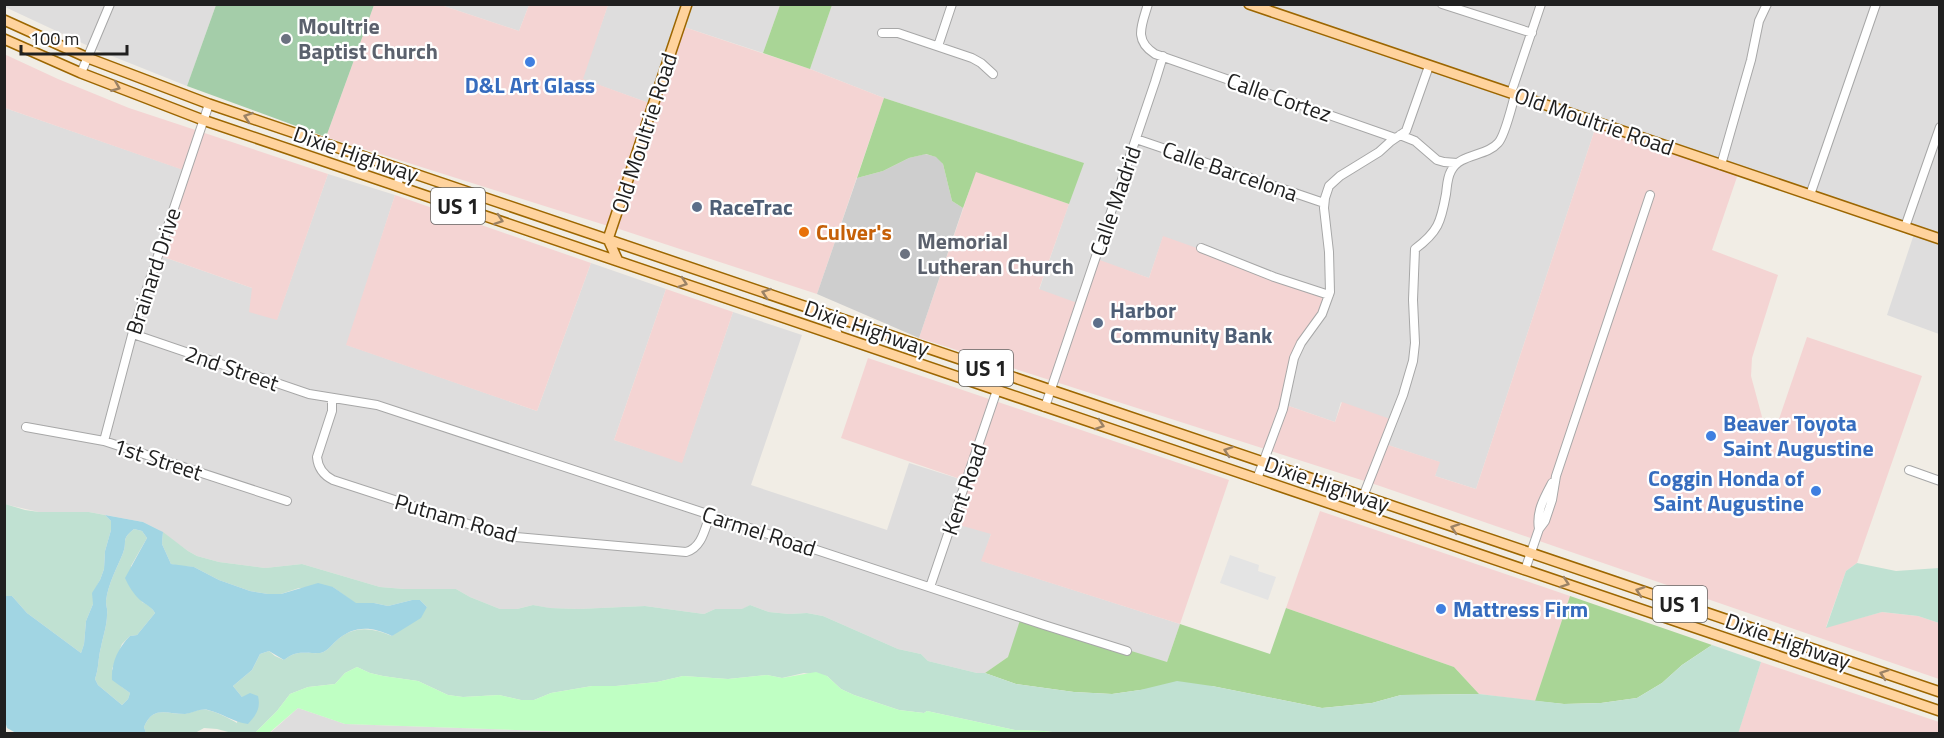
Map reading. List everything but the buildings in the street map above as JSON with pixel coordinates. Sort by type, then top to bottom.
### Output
[{"type":"main road","name":"Old Moultrie Road","points":[[618,261],[608,239],[687,4]]},
{"type":"main road","name":"Old Moultrie Road","points":[[1249,4],[1940,238]]},
{"type":"main road","name":"Dixie Highway","points":[[4,20],[88,58],[209,104],[1940,692]]},
{"type":"main road","name":"US 1","points":[[4,39],[81,73],[203,120],[1940,711]]},
{"type":"main road","points":[[1659,615],[1664,599]]},
{"type":"main road","points":[[1859,683],[1864,667]]},
{"type":"street","points":[[81,73],[110,4]]},
{"type":"street","points":[[938,46],[952,4]]},
{"type":"street","points":[[1148,4],[1141,30],[1141,40],[1149,50],[1162,56]]},
{"type":"street","points":[[1442,4],[1532,33]]},
{"type":"street","points":[[1357,512],[1403,395],[1413,362],[1415,249],[1429,238],[1439,224],[1450,172],[1457,163],[1488,150],[1500,141],[1541,4]]},
{"type":"street","points":[[1722,165],[1751,60],[1759,21],[1767,4]]},
{"type":"street","points":[[1810,195],[1876,4]]},
{"type":"street","points":[[882,33],[898,33],[972,58],[993,74]]},
{"type":"street","name":"Calle Cortez","points":[[1162,56],[1415,141],[1437,160],[1457,163]]},
{"type":"street","name":"Calle Madrid","points":[[1045,407],[1162,56]]},
{"type":"street","points":[[1257,479],[1283,409],[1294,358],[1301,343],[1322,314],[1329,295],[1330,272],[1324,226],[1326,194],[1331,183],[1378,152],[1408,128],[1429,66]]},
{"type":"street","name":"Brainard Drive","points":[[104,441],[133,334],[209,104]]},
{"type":"street","points":[[1905,227],[1940,127]]},
{"type":"street","name":"Calle Barcelona","points":[[1136,139],[1324,203]]},
{"type":"street","points":[[397,186],[402,170]]},
{"type":"street","points":[[1525,570],[1552,500],[1556,476],[1650,195]]},
{"type":"street","points":[[1201,248],[1329,295]]},
{"type":"street","points":[[832,316],[838,336]]},
{"type":"street","name":"2nd Street","points":[[133,334],[309,394],[332,398]]},
{"type":"street","name":"Kent Road","points":[[930,587],[997,390]]},
{"type":"street","name":"Carmel Road","points":[[332,398],[355,400],[391,410],[1127,651]]},
{"type":"street","name":"Putnam Road","points":[[332,398],[332,411],[316,457],[324,474],[333,480],[483,529],[516,537],[686,552],[698,544],[710,515]]},
{"type":"street","name":"1st Street","points":[[26,427],[104,441],[287,501]]},
{"type":"street","points":[[1909,470],[1940,481]]},
{"type":"shaded area","points":[[5,4],[216,5],[187,86],[97,50],[5,7]]},
{"type":"shaded area","points":[[374,5],[441,5],[519,31],[529,5],[608,5],[583,79],[649,103],[608,226],[326,137]]},
{"type":"shaded area","points":[[441,5],[529,5],[519,31]]},
{"type":"shaded area","points":[[608,5],[683,5],[649,103],[582,79]]},
{"type":"shaded area","points":[[692,5],[780,5],[763,53],[684,27]]},
{"type":"shaded area","points":[[832,5],[1238,5],[1596,126],[1476,489],[1435,476],[1439,462],[1385,444],[1341,402],[1335,422],[1283,404],[1163,237],[1149,278],[1097,260],[1080,305],[1039,290],[1083,163],[884,98],[810,69]]},
{"type":"shaded area","points":[[1260,5],[1939,5],[1939,235]]},
{"type":"shaded area","points":[[684,27],[810,69],[884,98],[817,294],[616,228]]},
{"type":"shaded area","points":[[4,54],[129,108],[328,174],[277,320],[249,312],[252,288],[158,255],[186,171],[5,108]]},
{"type":"shaded area","points":[[5,108],[187,171],[158,255],[252,288],[277,319],[328,174],[395,195],[347,345],[537,411],[591,263],[666,289],[614,440],[682,462],[733,312],[802,335],[751,485],[887,530],[909,463],[966,481],[991,534],[982,561],[1180,624],[1167,662],[1008,657],[985,673],[977,673],[928,661],[921,654],[898,649],[823,616],[807,613],[769,612],[750,605],[743,609],[715,609],[704,614],[645,606],[578,609],[533,605],[517,609],[500,609],[456,589],[380,587],[302,564],[265,568],[219,562],[197,556],[143,522],[89,512],[39,512],[5,504]]},
{"type":"shaded area","points":[[1596,126],[1738,174],[1712,250],[1778,275],[1752,358],[1751,376],[1765,428],[1777,425],[1807,337],[1922,376],[1857,563],[1846,571],[1826,627],[1882,612],[1918,616],[1939,623],[1939,679],[1377,485],[919,338],[976,171],[1069,204],[1039,289],[1080,304],[1097,259],[1149,278],[1163,236],[1326,294],[1314,327],[1292,359],[1283,404],[1335,422],[1342,402],[1393,420],[1385,444],[1440,462],[1435,476],[1476,489]]},
{"type":"shaded area","points":[[925,154],[937,157],[943,164],[952,201],[963,208],[919,338],[817,294],[857,178],[883,171],[909,158]]},
{"type":"shaded area","points":[[395,195],[591,263],[537,411],[346,345]]},
{"type":"shaded area","points":[[1914,234],[1939,242],[1939,334],[1887,315]]},
{"type":"shaded area","points":[[666,289],[733,312],[682,463],[614,440]]},
{"type":"shaded area","points":[[868,358],[1229,480],[1180,624],[981,561],[991,534],[952,523],[966,481],[841,438]]},
{"type":"shaded area","points":[[1320,511],[1570,596],[1535,701],[1479,694],[1454,667],[1286,608]]},
{"type":"shaded area","points":[[1230,555],[1259,565],[1258,571],[1276,577],[1268,600],[1220,583]]},
{"type":"shaded area","points":[[1761,662],[1939,722],[1939,733],[1738,733]]},
{"type":"shaded area","points":[[298,708],[345,724],[599,733],[269,734]]},
{"type":"green space","points":[[216,5],[374,5],[326,137],[187,86]]},
{"type":"green space","points":[[780,5],[832,5],[810,69],[763,53]]},
{"type":"green space","points":[[884,98],[1084,163],[1069,204],[976,172],[963,208],[952,201],[943,164],[936,157],[926,154],[909,158],[883,171],[857,178]]},
{"type":"green space","points":[[5,504],[39,512],[89,512],[105,515],[111,521],[104,569],[93,593],[93,604],[86,621],[81,653],[27,613],[12,596],[5,596]]},
{"type":"green space","points":[[134,529],[142,531],[147,538],[131,566],[142,602],[150,606],[155,613],[137,635],[130,636],[122,644],[112,669],[122,687],[130,693],[122,705],[98,685],[95,679],[106,623],[106,601],[109,588],[123,553],[126,538]]},
{"type":"green space","points":[[163,532],[197,556],[219,562],[265,568],[302,564],[380,587],[456,589],[500,609],[517,609],[533,605],[578,609],[645,606],[704,614],[715,609],[742,609],[750,605],[769,612],[807,613],[823,616],[898,649],[921,654],[928,661],[985,673],[1016,684],[1074,692],[1112,694],[1177,681],[1322,708],[1372,703],[1401,695],[1479,694],[1564,704],[1601,703],[1637,698],[1662,683],[1682,665],[1712,645],[1761,662],[1738,734],[1061,733],[1015,730],[927,711],[924,713],[899,710],[841,689],[827,676],[804,673],[782,678],[767,675],[728,679],[683,676],[657,682],[592,686],[551,693],[534,700],[521,700],[499,695],[463,697],[448,695],[418,681],[383,676],[357,667],[345,673],[335,684],[308,687],[290,694],[255,733],[232,733],[204,728],[195,733],[146,733],[144,727],[148,720],[161,712],[184,714],[198,710],[211,711],[237,723],[242,697],[233,686],[252,670],[260,654],[269,651],[284,660],[297,653],[320,653],[341,636],[362,629],[392,636],[427,607],[420,600],[388,606],[374,603],[356,604],[333,587],[299,588],[281,594],[250,591],[219,580],[194,567],[171,564],[162,544]]},
{"type":"green space","points":[[1857,563],[1896,571],[1939,568],[1939,623],[1918,616],[1882,612],[1826,628],[1846,571]]},
{"type":"green space","points":[[1570,596],[1712,645],[1682,665],[1662,683],[1637,698],[1601,703],[1564,704],[1535,701]]},
{"type":"green space","points":[[1286,608],[1454,667],[1479,694],[1401,695],[1372,703],[1322,708],[1212,686],[1112,694],[1074,692],[1016,684],[985,673],[1008,657],[1021,617],[1167,662],[1180,624],[1270,654]]},
{"type":"green space","points":[[357,667],[383,676],[418,681],[448,695],[463,697],[499,695],[521,700],[534,700],[551,693],[592,686],[657,682],[683,676],[728,679],[767,675],[782,678],[816,672],[827,676],[841,689],[854,695],[899,710],[924,713],[927,711],[1015,730],[1061,733],[599,733],[345,724],[298,708],[269,733],[255,733],[290,694],[308,687],[335,684],[345,673]]},
{"type":"water","points":[[105,515],[143,522],[163,532],[162,544],[171,564],[194,567],[219,580],[250,591],[281,594],[318,583],[333,587],[356,603],[388,606],[420,600],[427,607],[421,618],[392,636],[377,630],[362,629],[342,636],[320,653],[297,653],[284,660],[269,651],[260,654],[252,670],[233,686],[242,697],[250,693],[258,696],[257,712],[248,724],[213,711],[202,710],[185,714],[156,713],[144,727],[146,733],[16,733],[7,728],[5,721],[5,596],[12,596],[27,613],[81,653],[86,621],[93,604],[92,593],[104,569],[111,521]],"holes":[[[134,529],[142,531],[147,538],[125,578],[135,595],[155,613],[137,635],[130,636],[114,662],[112,680],[130,693],[122,705],[98,685],[95,679],[106,623],[106,601],[109,588],[127,536]]]},
{"type":"place","name":"Moultrie Baptist Church","points":[[286,39]]},
{"type":"place","name":"D&L Art Glass","points":[[530,62]]},
{"type":"place","name":"RaceTrac","points":[[697,207]]},
{"type":"place","name":"Culver's","points":[[804,232]]},
{"type":"place","name":"Memorial Lutheran Church","points":[[905,254]]},
{"type":"place","name":"Harbor Community Bank","points":[[1098,323]]},
{"type":"place","name":"Beaver Toyota Saint Augustine","points":[[1711,436]]},
{"type":"place","name":"Coggin Honda of Saint Augustine","points":[[1816,491]]},
{"type":"place","name":"Mattress Firm","points":[[1441,609]]}]
